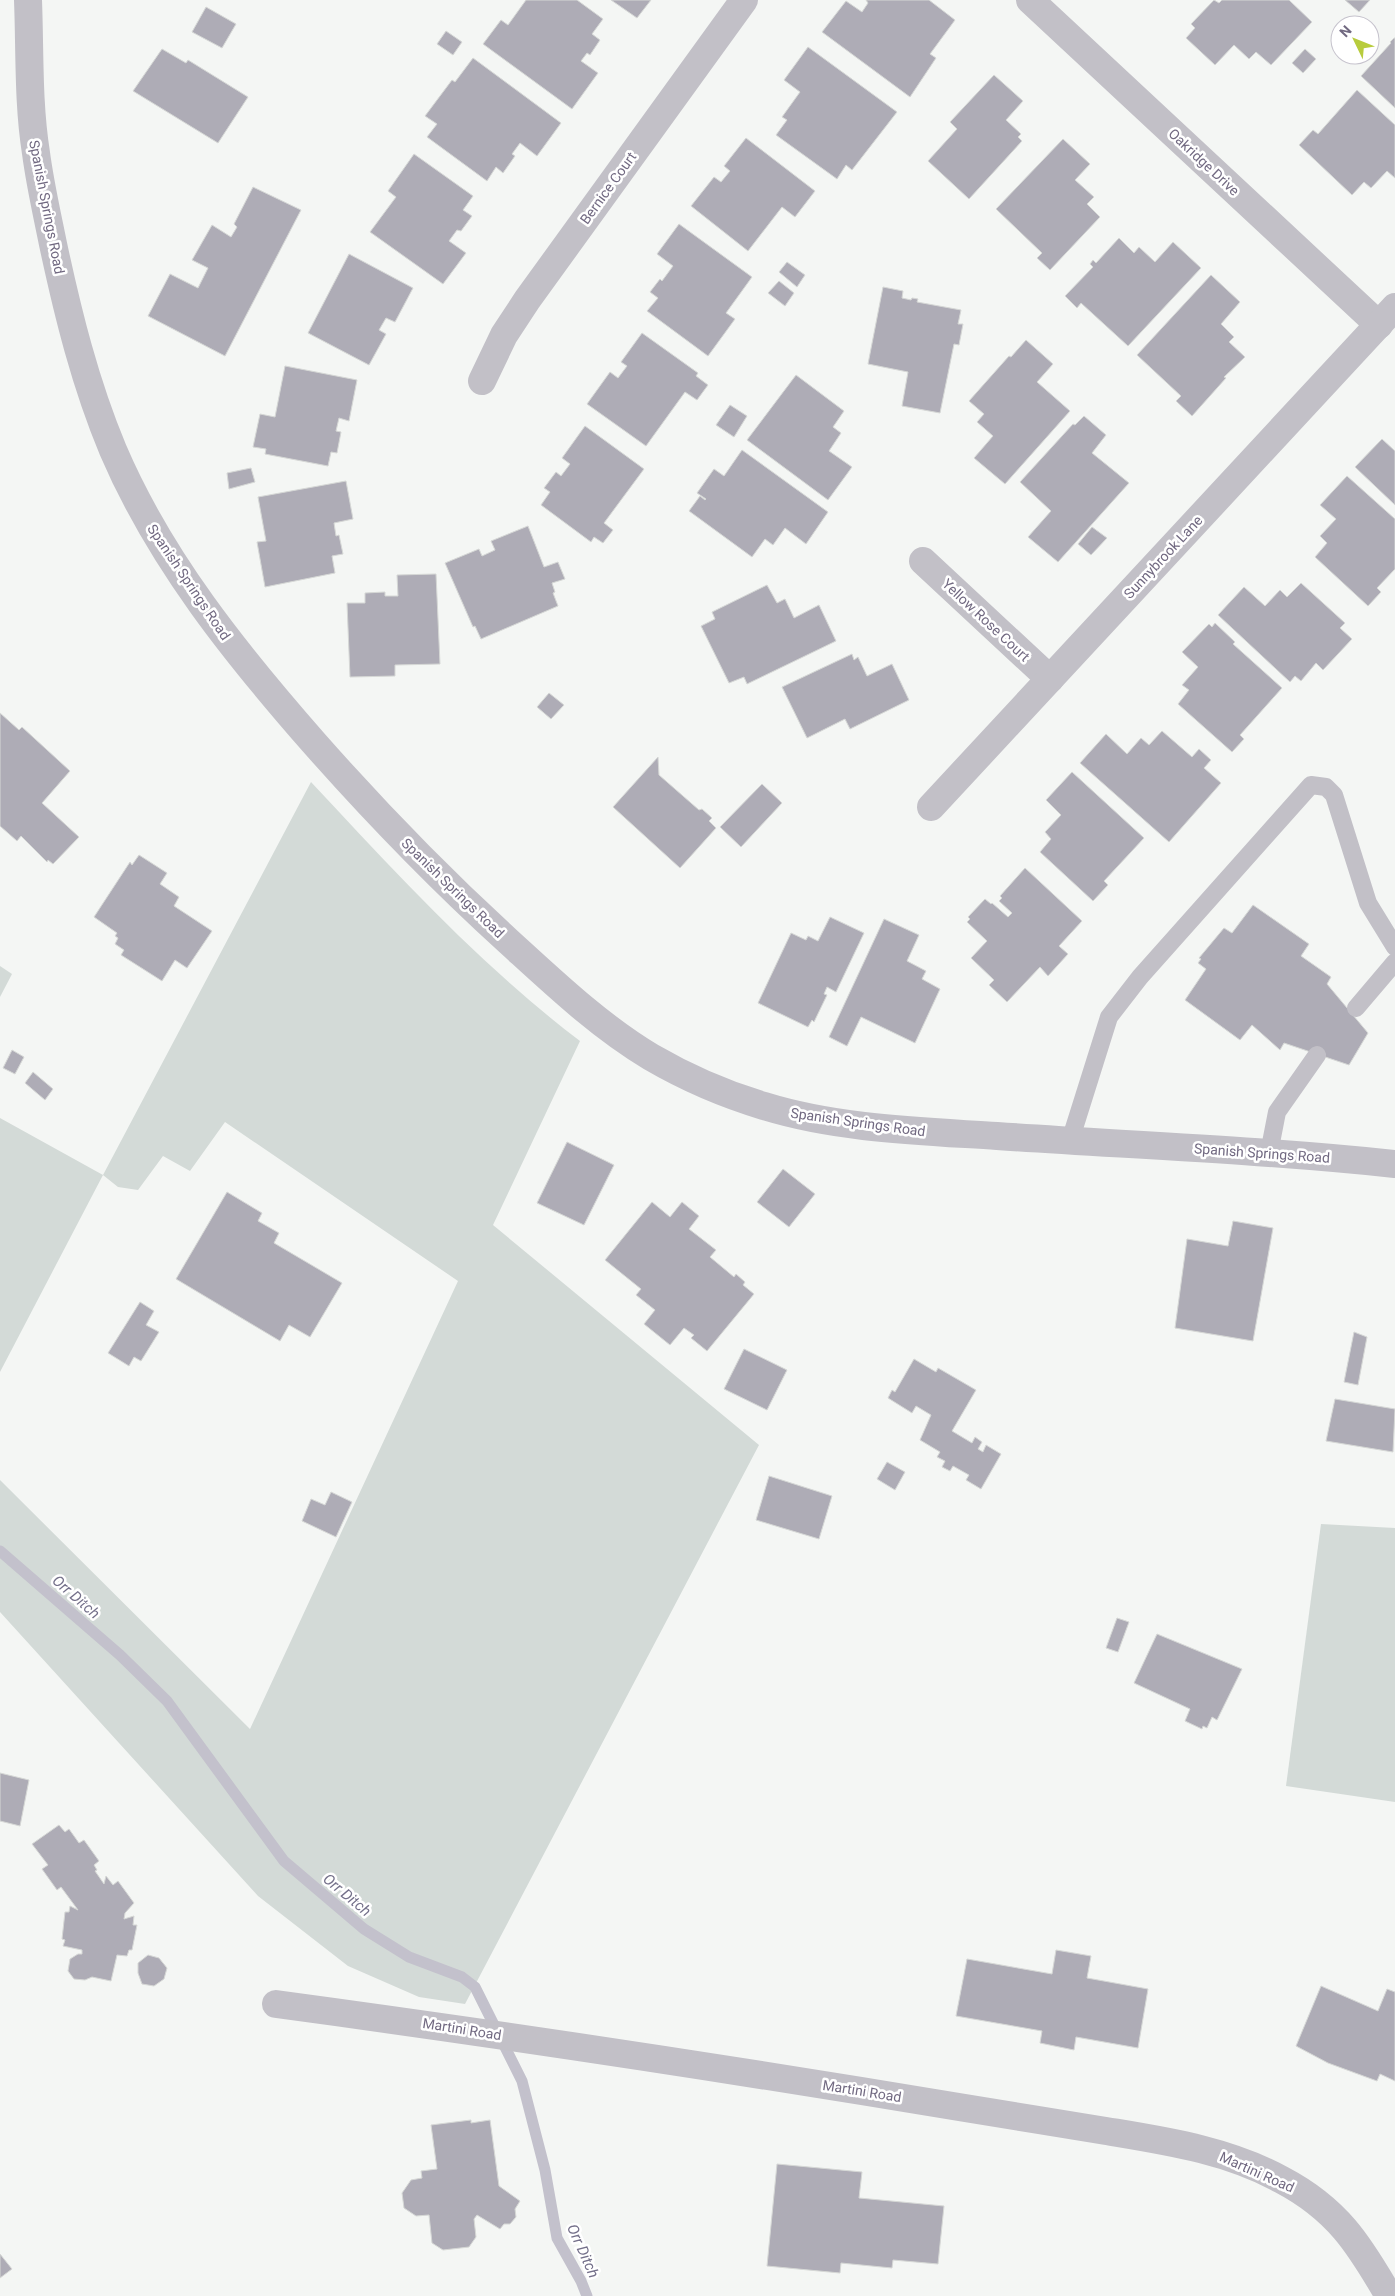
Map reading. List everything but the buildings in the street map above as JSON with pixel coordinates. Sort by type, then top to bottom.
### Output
[{"type":"street","name":"Spanish Springs Road","points":[[28,0],[31,108],[38,168],[74,338],[112,447],[130,486],[156,535],[217,626],[249,668],[331,762],[398,834],[466,903],[542,972],[592,1014],[647,1055],[696,1082],[770,1108],[809,1117],[921,1131],[1270,1153],[1395,1164]]},
{"type":"street","name":"Bernice Court","points":[[482,381],[504,335],[527,300],[744,0]]},
{"type":"street","name":"Oakridge Drive","points":[[1030,0],[1387,316]]},
{"type":"street","name":"Sunnybrook Lane","points":[[931,807],[1387,316]]},
{"type":"street","name":"Yellow Rose Court","points":[[923,561],[1050,679]]},
{"type":"street","name":"Martini Road","points":[[276,2004],[401,2020],[860,2090],[1156,2139],[1228,2155],[1283,2180],[1326,2208],[1353,2237],[1389,2296]]},
{"type":"lane","points":[[1070,1141],[1109,1017],[1140,977],[1312,785],[1326,787],[1334,795],[1368,903],[1395,946]]},
{"type":"lane","points":[[1356,1008],[1395,962]]},
{"type":"lane","points":[[1270,1153],[1277,1112],[1317,1055]]},
{"type":"shaded area","points":[[311,782],[407,884],[474,950],[508,982],[580,1041],[493,1225],[759,1445],[465,2004],[419,1997],[348,1966],[258,1896],[0,1612],[0,1480],[250,1729],[458,1281],[225,1122],[190,1171],[163,1156],[138,1190],[118,1187],[103,1175]]},
{"type":"shaded area","points":[[0,966],[12,974],[0,997]]},
{"type":"shaded area","points":[[0,1118],[103,1175],[0,1372]]},
{"type":"shaded area","points":[[1321,1524],[1395,1528],[1395,1802],[1286,1786]]},
{"type":"waterway","name":"Orr Ditch","points":[[0,1551],[120,1655],[167,1701],[284,1861],[364,1929],[409,1957],[462,1977],[475,1987],[522,2081],[545,2170],[557,2238],[581,2281],[587,2296]]}]
